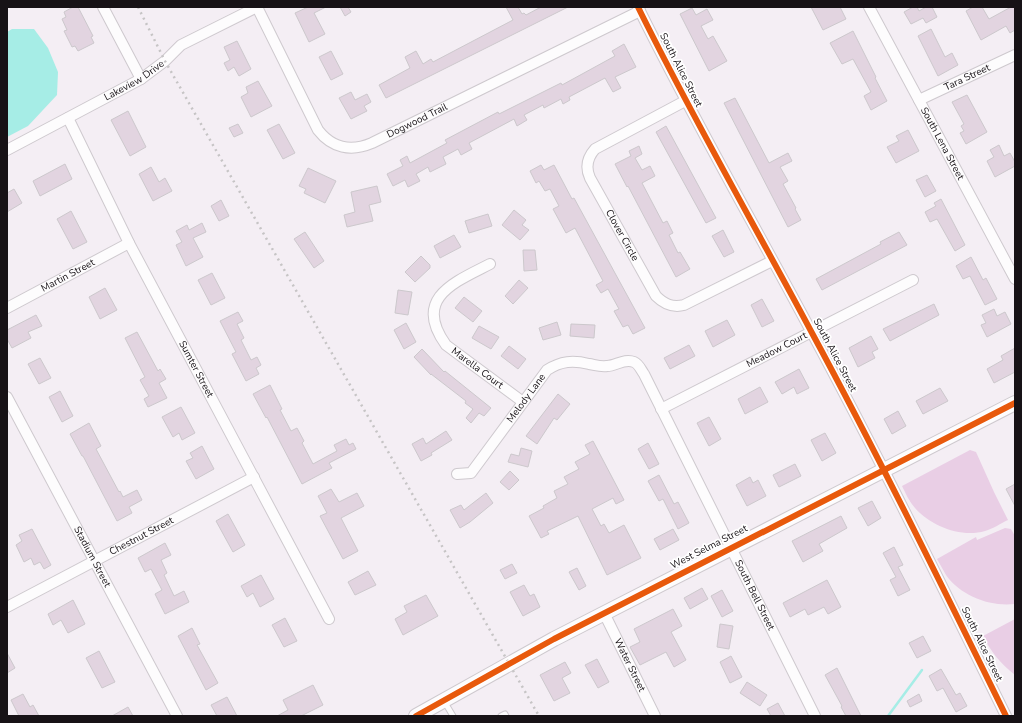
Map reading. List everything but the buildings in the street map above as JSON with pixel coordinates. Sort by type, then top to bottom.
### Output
[{"type":"street","points":[[103,7],[141,79]]},
{"type":"street","name":"Lakeview Drive","points":[[7,150],[141,79],[165,61],[181,45],[257,7]]},
{"type":"street","name":"Dogwood Trail","points":[[257,7],[318,130],[332,143],[345,148],[359,148],[372,143],[639,9]]},
{"type":"street","name":"South Lena Street","points":[[869,7],[1015,279]]},
{"type":"street","name":"South Alice Street","points":[[639,9],[685,101],[812,332],[884,469],[1006,716]]},
{"type":"street","name":"Tara Street","points":[[920,100],[1015,55]]},
{"type":"street","name":"Clover Circle","points":[[685,101],[595,149],[590,156],[587,165],[590,178],[656,296],[669,305],[679,306],[689,304],[772,261]]},
{"type":"street","name":"Sumter Street","points":[[68,118],[129,243],[329,619]]},
{"type":"street","name":"Martin Street","points":[[7,308],[129,243]]},
{"type":"street","name":"Marella Court","points":[[490,264],[460,279],[442,292],[436,300],[434,308],[436,326],[446,345],[523,402]]},
{"type":"street","name":"Meadow Court","points":[[661,409],[913,280]]},
{"type":"street","name":"Melody Lane","points":[[457,474],[471,473],[548,370],[561,362],[579,361],[600,367],[628,361],[633,362],[641,369],[661,409]]},
{"type":"street","name":"Stadium Street","points":[[7,396],[177,716]]},
{"type":"street","name":"West Selma Street","points":[[423,714],[444,700],[554,639],[1015,402]]},
{"type":"street","name":"South Bell Street","points":[[661,409],[815,716]]},
{"type":"street","name":"Chestnut Street","points":[[7,608],[254,477]]},
{"type":"street","name":"Water Street","points":[[604,613],[656,716]]},
{"type":"lane","points":[[444,700],[453,716]]},
{"type":"lane","points":[[501,716],[505,714],[506,716]]},
{"type":"shaded area","points":[[12,29],[34,29],[48,48],[58,72],[57,95],[28,126],[7,137],[7,32]]},
{"type":"shaded area","points":[[970,450],[976,452],[1008,520],[988,530],[976,533],[957,532],[929,520],[913,505],[902,486]]},
{"type":"shaded area","points":[[1005,528],[1011,529],[1015,536],[1015,604],[996,604],[986,602],[968,594],[952,582],[946,575],[937,559],[976,537],[977,540]]},
{"type":"shaded area","points":[[1015,619],[1015,675],[1005,667],[989,647],[983,636]]},
{"type":"waterway","points":[[888,716],[922,670]]},
{"type":"railway","points":[[138,7],[165,61],[539,716]]},
{"type":"cycle path","points":[[638,7],[701,130],[790,292],[862,428],[1006,716]]},
{"type":"cycle path","points":[[416,716],[554,639],[1015,403]]}]
